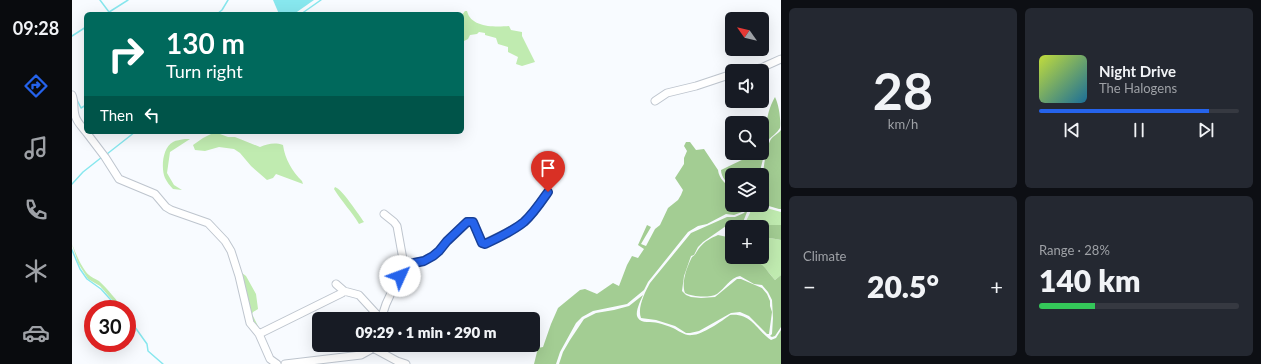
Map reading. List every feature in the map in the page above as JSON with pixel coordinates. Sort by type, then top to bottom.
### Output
[{"type":"street","points":[[769,64],[781,59]]},
{"type":"street","points":[[655,101],[668,93],[725,76]]},
{"type":"street","points":[[72,95],[75,106],[75,115],[84,129]]},
{"type":"street","points":[[88,134],[119,179],[155,194],[166,207],[171,210],[208,222],[225,241],[231,251],[239,276],[250,323],[260,334],[270,359],[277,364]]},
{"type":"street","points":[[404,265],[424,261],[433,256],[467,222],[473,222],[482,243],[485,244],[501,236],[522,223],[541,203],[548,192]]},
{"type":"street","points":[[383,312],[404,265],[397,226],[384,214]]},
{"type":"street","points":[[336,284],[344,290],[360,295],[375,312]]},
{"type":"street","points":[[260,334],[342,293],[344,290]]},
{"type":"street","points":[[285,364],[338,358],[366,352]]},
{"type":"street","points":[[382,352],[397,361],[406,364]]},
{"type":"green space","points":[[467,11],[469,17],[478,23],[491,26],[509,26],[511,30],[522,32],[522,36],[535,62],[522,66],[516,64],[518,57],[508,52],[508,47],[498,44],[496,38],[485,35],[485,33],[479,32],[477,34],[470,35],[468,39],[464,41],[464,12]]},
{"type":"green space","points":[[775,97],[778,104],[780,128],[769,139],[769,116],[768,116]]},
{"type":"green space","points":[[781,130],[781,209],[769,206],[769,168],[764,168],[765,160],[769,160],[769,144],[774,136]]},
{"type":"green space","points":[[211,134],[235,137],[260,147],[271,144],[283,145],[285,155],[303,184],[276,174],[273,178],[267,180],[234,149],[219,147],[205,151],[195,150],[193,145]]},
{"type":"green space","points":[[190,139],[170,152],[167,173],[174,185],[182,190],[173,189],[165,178],[163,159],[169,145],[177,140]]},
{"type":"green space","points":[[686,142],[690,142],[696,150],[704,149],[718,170],[721,179],[725,183],[725,212],[742,212],[734,215],[726,214],[688,232],[648,282],[644,290],[627,304],[593,311],[582,317],[576,323],[560,352],[556,364],[534,364],[537,352],[540,352],[540,348],[543,347],[558,308],[580,290],[585,289],[597,294],[613,283],[619,286],[632,256],[638,258],[644,249],[638,245],[647,225],[651,227],[641,244],[646,246],[655,229],[660,225],[668,208],[678,200],[681,195],[683,190],[675,178],[684,164],[684,158],[687,151],[684,146]]},
{"type":"green space","points":[[742,160],[763,160],[761,168],[725,168]]},
{"type":"green space","points":[[725,168],[725,180],[721,173],[721,170]]},
{"type":"green space","points":[[335,187],[346,197],[364,222],[359,224],[334,189]]},
{"type":"green space","points":[[769,209],[781,212],[781,225],[769,226],[769,220],[746,220],[750,213],[769,212]]},
{"type":"green space","points":[[747,212],[744,220],[725,220],[725,227],[698,247],[694,255],[691,256],[684,276],[682,291],[691,297],[715,297],[737,279],[741,279],[762,288],[770,301],[772,312],[769,334],[767,334],[749,316],[740,312],[731,313],[699,331],[690,333],[686,333],[675,326],[656,320],[641,318],[641,305],[650,283],[691,233],[727,217],[735,217]]},
{"type":"green space","points":[[769,225],[781,225],[781,240],[770,238]]},
{"type":"green space","points":[[718,235],[725,236],[725,264],[760,264],[775,280],[781,275],[781,327],[775,336],[770,336],[772,334],[773,318],[772,300],[762,285],[754,284],[740,276],[733,279],[720,292],[714,295],[701,296],[685,293],[684,279],[692,257],[704,243]]},
{"type":"green space","points":[[769,238],[781,240],[781,275],[775,280],[765,268],[749,264],[769,264]]},
{"type":"green space","points":[[72,244],[86,272],[99,281],[116,300],[112,300],[100,286],[88,279],[78,263]]},
{"type":"green space","points":[[239,265],[242,273],[246,276],[256,294],[258,309],[252,314],[261,332],[251,322]]},
{"type":"green space","points":[[643,295],[638,306],[637,316],[639,320],[664,324],[687,335],[701,333],[730,315],[737,315],[749,319],[771,340],[776,338],[781,330],[781,364],[559,364],[563,352],[584,319],[596,313],[629,306]]},
{"type":"water","points":[[273,0],[314,0],[297,12],[278,12]]},
{"type":"waterway","points":[[100,0],[109,12]]},
{"type":"waterway","points":[[109,12],[128,0]]},
{"type":"waterway","points":[[220,12],[228,0]]},
{"type":"waterway","points":[[304,12],[321,0]]},
{"type":"waterway","points":[[72,36],[84,28]]},
{"type":"waterway","points":[[77,100],[81,108],[84,106]]},
{"type":"waterway","points":[[107,154],[132,134]]},
{"type":"waterway","points":[[72,184],[83,172],[102,157]]},
{"type":"waterway","points":[[72,250],[80,269],[87,279],[101,289],[111,300]]},
{"type":"waterway","points":[[136,329],[147,344],[148,351],[163,364]]},
{"type":"route","points":[[400,276],[404,265],[424,261],[433,256],[467,222],[473,222],[482,243],[485,244],[501,236],[522,223],[541,203],[548,192]]}]
